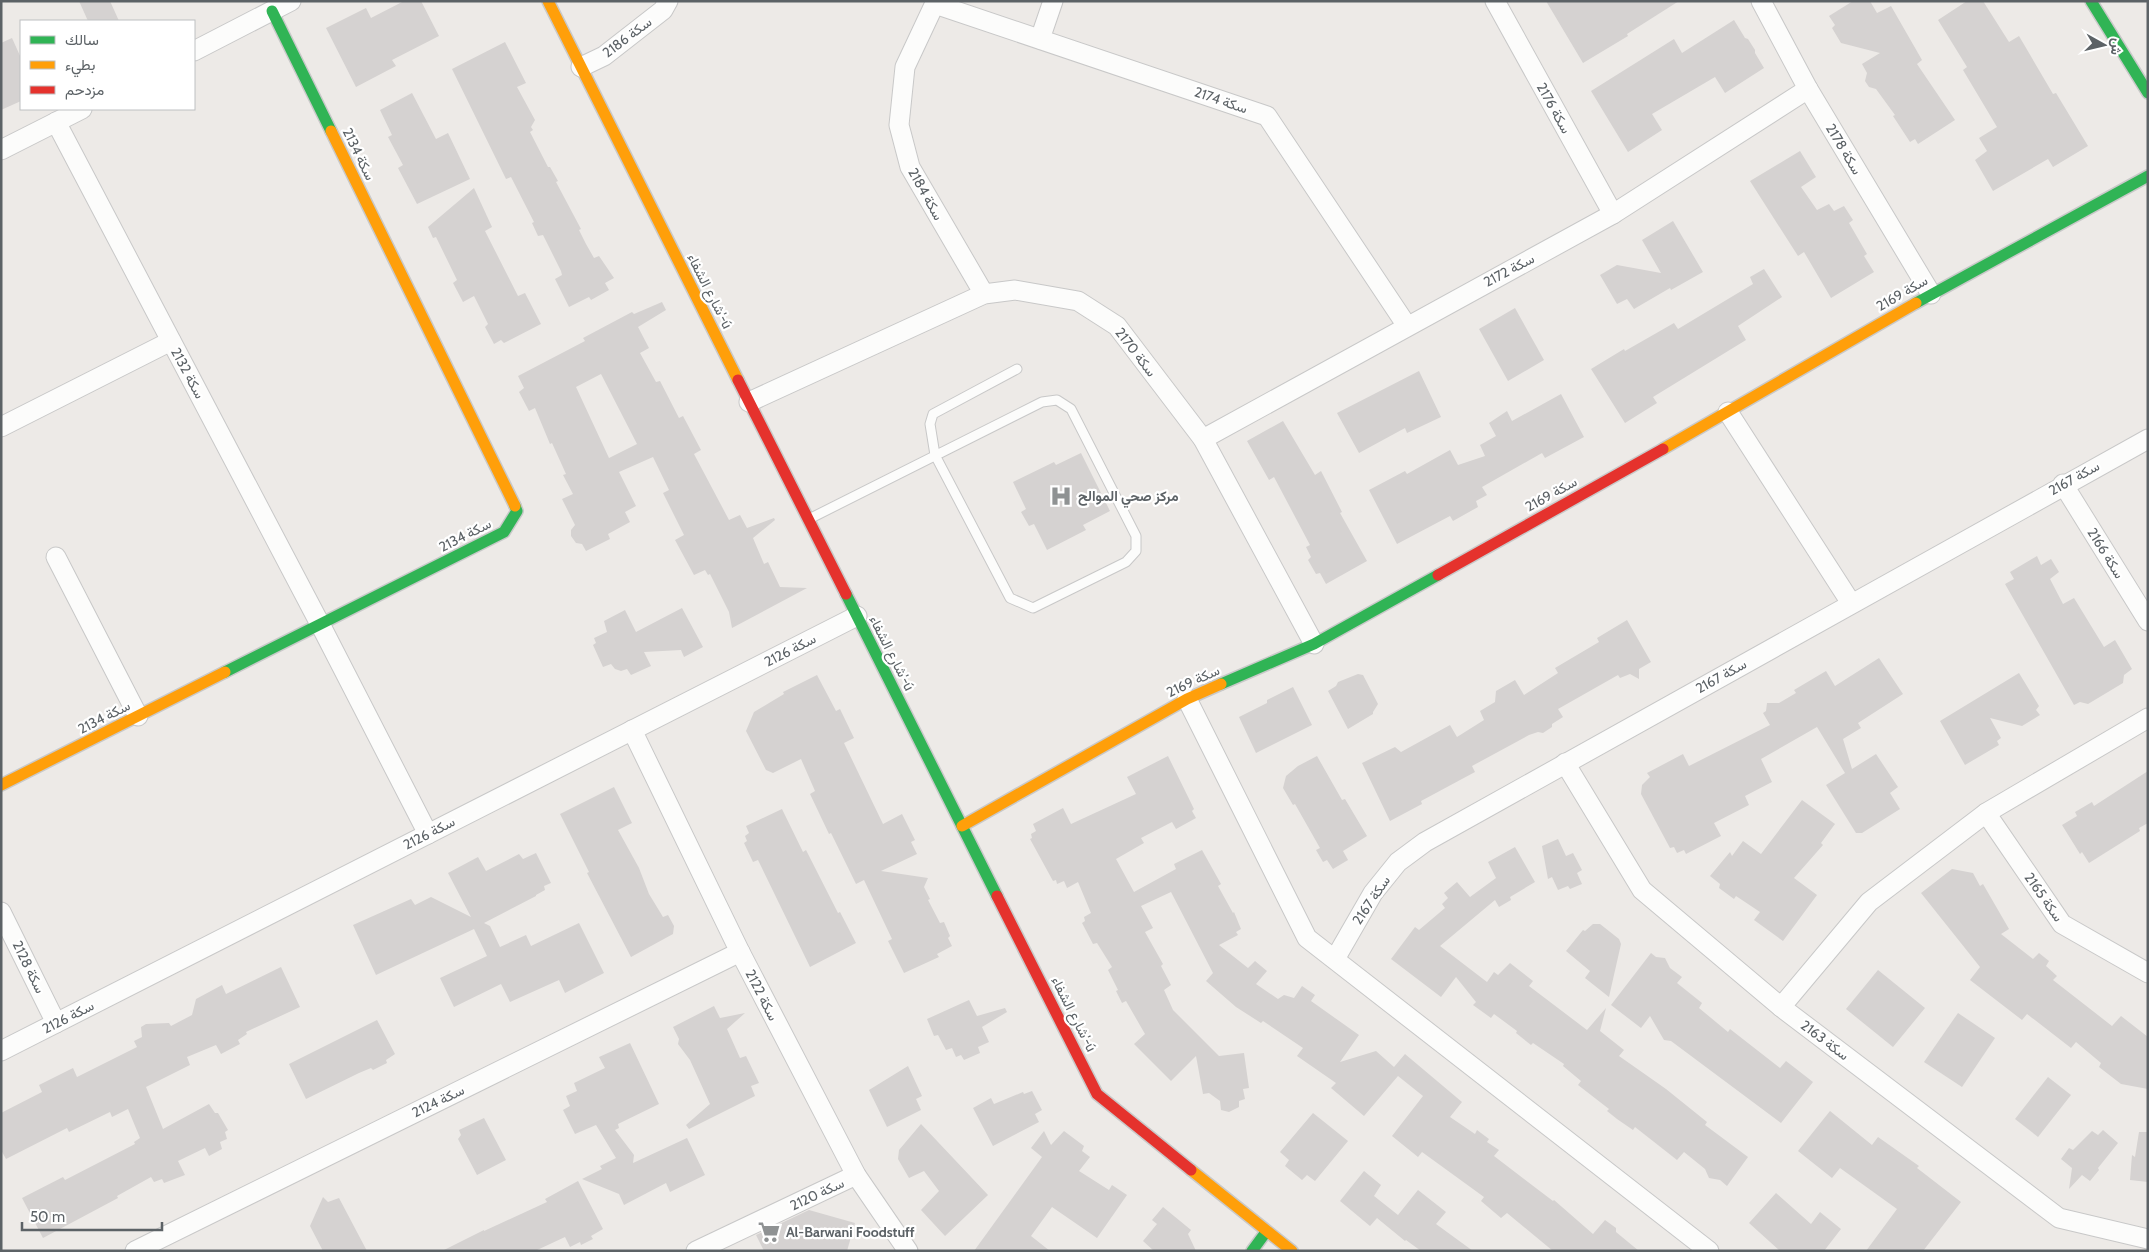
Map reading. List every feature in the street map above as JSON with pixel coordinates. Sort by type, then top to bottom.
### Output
[{"type":"street","points":[[195,50],[292,1]]},
{"type":"street","name":"شارع الشفاء'-ú","points":[[548,1],[1097,1094],[1266,1232],[1292,1251]]},
{"type":"street","name":"سكة 2186","points":[[581,67],[604,56],[664,10],[668,1]]},
{"type":"street","points":[[1040,39],[1053,1]]},
{"type":"street","name":"سكة 2176","points":[[1495,1],[1613,214]]},
{"type":"street","name":"سكة 2178","points":[[1761,1],[1808,89],[1931,294]]},
{"type":"street","points":[[2091,1],[2148,93]]},
{"type":"street","name":"سكة 2174","points":[[936,3],[1267,116],[1407,326]]},
{"type":"street","name":"سكة 2184","points":[[936,3],[905,67],[899,125],[910,167],[984,294]]},
{"type":"street","name":"سكة 2134","points":[[1,785],[504,532],[517,511],[272,11]]},
{"type":"street","name":"سكة 2172","points":[[1203,439],[1613,214],[1808,89]]},
{"type":"street","points":[[1,150],[80,110]]},
{"type":"street","name":"سكة 2132","points":[[56,122],[320,624],[428,834]]},
{"type":"street","name":"سكة 2169","points":[[962,826],[1187,699],[1314,644],[1728,412],[1931,294],[2148,176]]},
{"type":"street","name":"سكة 2170","points":[[749,402],[984,294],[1015,290],[1078,301],[1117,326],[1203,439],[1314,644]]},
{"type":"street","points":[[1,427],[171,340]]},
{"type":"street","points":[[1728,412],[1851,603]]},
{"type":"street","name":"سكة 2167","points":[[1335,959],[1373,893],[1398,862],[1425,842],[2148,438]]},
{"type":"street","name":"سكة 2166","points":[[2063,484],[2148,621]]},
{"type":"street","points":[[56,557],[138,716]]},
{"type":"street","name":"سكة 2126","points":[[1,1051],[857,616]]},
{"type":"street","points":[[1187,699],[1307,938],[1709,1251]]},
{"type":"street","points":[[1781,1007],[1869,902],[1986,813],[2148,718]]},
{"type":"street","name":"سكة 2122","points":[[632,730],[740,952],[856,1175],[908,1251]]},
{"type":"street","name":"سكة 2163","points":[[1565,763],[1642,890],[1781,1007],[2059,1218],[2148,1239]]},
{"type":"street","name":"سكة 2165","points":[[1986,813],[2062,924],[2148,973]]},
{"type":"street","name":"سكة 2128","points":[[1,912],[56,1023]]},
{"type":"street","name":"سكة 2124","points":[[135,1251],[164,1244],[740,952]]},
{"type":"street","name":"سكة 2120","points":[[696,1251],[856,1175]]},
{"type":"street","points":[[1252,1251],[1266,1232]]},
{"type":"lane","points":[[808,520],[935,455],[1042,402],[1057,400],[1071,409],[1076,417],[1136,536],[1136,551],[1126,562],[1033,608],[1010,598],[935,455],[930,424],[932,414],[1017,369]]},
{"type":"building","points":[[79,1],[110,1],[119,20],[88,20]]},
{"type":"building","points":[[404,1],[421,1],[439,36],[392,60],[396,66],[356,87],[326,28],[366,8],[371,18]]},
{"type":"building","points":[[1546,1],[1679,1],[1627,34],[1628,36],[1583,63]]},
{"type":"building","points":[[1853,1],[1870,1],[1877,13],[1891,6],[1922,60],[1917,64],[1955,120],[1918,144],[1915,139],[1910,142],[1893,116],[1895,115],[1876,89],[1869,87],[1865,81],[1867,73],[1862,64],[1880,53],[1841,43],[1832,28],[1835,25],[1829,16]]},
{"type":"building","points":[[1967,1],[1983,1],[2009,42],[2019,36],[2053,94],[2056,93],[2088,146],[2053,167],[2048,159],[1993,191],[1975,160],[1987,151],[1979,138],[1997,127],[1963,70],[1967,67],[1938,20]]},
{"type":"building","points":[[1734,20],[1755,50],[1764,68],[1725,93],[1715,77],[1652,114],[1662,130],[1628,152],[1591,91],[1674,39],[1682,53]]},
{"type":"building","points":[[12,38],[20,56],[20,101],[1,110],[1,43]]},
{"type":"building","points":[[505,42],[526,83],[517,87],[535,120],[531,127],[533,130],[530,132],[548,167],[550,167],[558,181],[556,182],[594,258],[599,256],[614,278],[605,283],[609,290],[591,300],[589,297],[569,307],[555,279],[562,275],[561,271],[543,235],[538,236],[532,223],[534,222],[511,177],[506,179],[452,69]]},
{"type":"building","points":[[412,93],[436,139],[448,133],[470,179],[417,204],[398,168],[403,165],[388,137],[392,135],[380,110]]},
{"type":"building","points":[[1800,151],[1816,177],[1801,187],[1817,210],[1829,204],[1834,211],[1844,206],[1853,220],[1849,223],[1867,254],[1864,256],[1874,272],[1831,298],[1804,252],[1798,256],[1750,181]]},
{"type":"building","points":[[474,188],[492,227],[485,231],[518,296],[525,293],[541,324],[504,343],[501,340],[494,344],[485,327],[488,324],[474,296],[463,302],[453,283],[457,280],[436,237],[433,238],[428,227]]},
{"type":"building","points":[[1673,221],[1703,272],[1634,309],[1627,299],[1617,304],[1600,275],[1617,265],[1661,273],[1642,240]]},
{"type":"building","points":[[1764,269],[1782,297],[1738,326],[1746,340],[1653,397],[1657,403],[1625,423],[1591,369],[1674,323],[1678,329],[1753,284],[1750,277]]},
{"type":"building","points":[[662,302],[666,310],[638,327],[649,348],[640,353],[656,382],[660,381],[679,418],[683,416],[701,450],[694,454],[729,520],[740,515],[747,528],[774,518],[775,520],[753,538],[764,564],[768,562],[780,587],[807,588],[732,628],[729,612],[710,574],[708,575],[705,570],[694,575],[675,540],[684,535],[663,493],[669,490],[653,457],[619,472],[636,506],[625,512],[630,522],[608,534],[610,539],[586,551],[582,544],[576,543],[571,536],[571,530],[575,525],[562,499],[573,494],[563,475],[566,474],[552,443],[550,444],[535,408],[529,411],[519,392],[524,388],[518,376],[585,341],[583,338],[632,312],[634,314]],"holes":[[[601,374],[637,444],[609,458],[576,387]]]},
{"type":"building","points":[[1515,308],[1544,360],[1508,381],[1479,329]]},
{"type":"building","points":[[1419,371],[1441,417],[1407,433],[1405,428],[1359,453],[1337,413]]},
{"type":"building","points":[[1561,394],[1584,437],[1545,458],[1542,453],[1482,487],[1487,495],[1476,501],[1478,507],[1453,521],[1450,516],[1397,544],[1369,490],[1405,471],[1407,474],[1450,450],[1458,465],[1485,456],[1480,445],[1496,436],[1489,423],[1507,411],[1512,421]]},
{"type":"building","points":[[1283,421],[1315,475],[1321,471],[1342,512],[1340,513],[1367,561],[1326,584],[1320,573],[1316,574],[1308,560],[1311,557],[1306,547],[1310,545],[1274,477],[1269,480],[1247,441]]},
{"type":"building","name":"مركز صحي الموالح","points":[[1081,453],[1110,511],[1083,525],[1086,530],[1047,550],[1034,524],[1029,526],[1021,512],[1026,509],[1013,482],[1054,462],[1056,465]]},
{"type":"building","points":[[2037,556],[2041,565],[2051,559],[2059,572],[2050,579],[2063,604],[2074,598],[2104,647],[2115,640],[2132,669],[2124,675],[2123,683],[2088,704],[2080,702],[2074,705],[2005,584],[2014,579],[2010,572]]},
{"type":"building","points":[[682,608],[703,647],[684,657],[681,650],[644,652],[651,666],[631,675],[627,669],[621,671],[615,669],[611,664],[603,667],[593,645],[596,643],[594,638],[607,632],[604,621],[625,610],[636,632]]},
{"type":"building","points":[[1627,620],[1651,662],[1639,669],[1639,679],[1630,674],[1620,678],[1618,675],[1558,709],[1563,717],[1543,733],[1538,732],[1529,735],[1472,766],[1475,772],[1421,801],[1422,804],[1390,821],[1362,763],[1395,747],[1401,752],[1450,725],[1457,737],[1484,720],[1480,711],[1495,702],[1496,691],[1515,680],[1524,695],[1558,673],[1555,668],[1599,642],[1597,638]]},
{"type":"building","points":[[1879,658],[1903,694],[1858,723],[1861,728],[1843,739],[1852,769],[1876,754],[1898,787],[1890,793],[1900,809],[1862,833],[1856,833],[1826,785],[1845,773],[1817,727],[1761,759],[1772,782],[1745,796],[1749,805],[1714,823],[1721,836],[1686,854],[1684,850],[1677,853],[1674,847],[1670,848],[1641,794],[1642,785],[1650,777],[1647,773],[1683,754],[1689,766],[1770,725],[1763,713],[1766,711],[1767,703],[1779,703],[1796,693],[1794,690],[1826,671],[1835,686]]},
{"type":"building","points":[[2019,673],[2039,706],[2036,710],[2040,715],[2022,726],[1990,718],[2001,738],[1997,741],[1999,745],[1965,765],[1940,721]]},
{"type":"building","points":[[1358,674],[1363,675],[1378,704],[1373,714],[1348,729],[1328,691],[1336,686],[1338,682]]},
{"type":"building","points":[[817,675],[836,711],[840,709],[854,738],[844,743],[883,824],[902,814],[915,840],[911,842],[917,854],[881,871],[928,878],[924,887],[930,899],[928,900],[940,923],[944,922],[950,936],[948,938],[952,946],[937,954],[939,957],[904,973],[888,941],[892,939],[864,880],[856,884],[831,833],[829,834],[810,794],[815,791],[801,759],[773,773],[766,770],[746,731],[754,712],[784,694],[783,692]]},
{"type":"building","points":[[1293,687],[1312,725],[1256,753],[1239,717]]},
{"type":"building","points":[[1168,756],[1194,809],[1192,811],[1196,818],[1176,829],[1172,822],[1141,838],[1144,843],[1116,859],[1134,892],[1176,869],[1174,864],[1202,850],[1221,884],[1218,886],[1234,912],[1241,929],[1236,932],[1238,935],[1219,945],[1248,968],[1255,961],[1267,971],[1256,984],[1278,999],[1284,995],[1294,998],[1302,986],[1315,995],[1311,1001],[1359,1035],[1340,1062],[1376,1051],[1394,1067],[1405,1054],[1462,1102],[1450,1117],[1475,1134],[1477,1130],[1489,1139],[1487,1142],[1499,1150],[1494,1156],[1554,1200],[1593,1234],[1605,1220],[1639,1251],[1553,1251],[1507,1213],[1501,1218],[1481,1201],[1484,1197],[1422,1152],[1418,1157],[1392,1136],[1423,1096],[1398,1076],[1364,1116],[1331,1088],[1336,1083],[1297,1056],[1303,1048],[1263,1021],[1261,1023],[1236,1007],[1206,981],[1213,973],[1171,892],[1141,906],[1153,928],[1145,932],[1163,964],[1161,966],[1171,985],[1164,990],[1173,1010],[1219,1056],[1244,1053],[1249,1088],[1243,1089],[1245,1099],[1239,1101],[1239,1107],[1229,1112],[1221,1110],[1220,1101],[1209,1093],[1203,1094],[1196,1056],[1171,1081],[1134,1044],[1145,1034],[1126,1001],[1122,1003],[1108,970],[1112,967],[1097,943],[1093,944],[1082,923],[1085,921],[1084,917],[1091,913],[1078,882],[1067,888],[1064,881],[1057,884],[1056,880],[1053,881],[1030,839],[1032,838],[1031,834],[1036,831],[1033,824],[1063,808],[1071,824],[1136,794],[1127,777]]},
{"type":"building","points":[[1317,756],[1342,800],[1345,799],[1367,836],[1343,851],[1348,860],[1333,869],[1327,860],[1323,862],[1316,850],[1320,848],[1295,804],[1293,805],[1283,788],[1286,776],[1298,766]]},
{"type":"building","points":[[2148,771],[2148,823],[2139,828],[2140,831],[2089,863],[2082,852],[2080,854],[2062,825],[2077,816],[2075,812],[2092,802],[2094,806]]},
{"type":"building","points":[[614,787],[632,823],[618,830],[639,868],[649,894],[663,917],[668,915],[674,926],[673,934],[631,957],[587,873],[589,872],[560,814]]},
{"type":"building","points":[[1802,800],[1835,824],[1821,843],[1823,845],[1794,878],[1817,895],[1783,941],[1754,920],[1760,912],[1736,896],[1734,899],[1719,888],[1720,884],[1710,876],[1730,852],[1732,856],[1743,841],[1761,854]]},
{"type":"building","points":[[782,809],[803,852],[806,850],[838,913],[840,912],[856,943],[810,967],[758,860],[753,862],[744,843],[747,841],[745,836],[749,833],[746,826]]},
{"type":"building","points":[[1558,839],[1566,856],[1573,853],[1582,870],[1577,873],[1582,884],[1570,889],[1568,886],[1558,890],[1552,877],[1548,879],[1542,846]]},
{"type":"building","points":[[1515,847],[1535,882],[1510,897],[1511,900],[1499,907],[1495,900],[1440,946],[1487,982],[1494,972],[1498,975],[1510,963],[1533,981],[1529,986],[1587,1030],[1606,1008],[1600,1031],[1624,1050],[1619,1056],[1666,1089],[1707,1122],[1705,1125],[1748,1157],[1727,1186],[1720,1180],[1709,1178],[1705,1169],[1684,1152],[1677,1160],[1635,1127],[1633,1130],[1617,1119],[1607,1111],[1609,1109],[1578,1085],[1581,1081],[1563,1066],[1564,1064],[1533,1043],[1531,1045],[1516,1033],[1517,1031],[1494,1014],[1491,1018],[1473,1005],[1476,1002],[1456,977],[1441,997],[1391,959],[1415,927],[1419,930],[1445,908],[1442,904],[1448,898],[1444,893],[1457,882],[1470,897],[1496,878],[1488,862]]},
{"type":"building","points":[[536,853],[551,883],[544,886],[545,890],[536,896],[484,923],[490,926],[500,947],[526,935],[531,946],[579,923],[604,973],[565,993],[559,980],[510,1002],[501,984],[454,1007],[440,978],[487,956],[474,929],[376,975],[353,925],[411,899],[415,905],[431,897],[471,917],[448,873],[478,857],[486,871],[519,854],[523,859]]},
{"type":"building","points":[[1952,869],[1973,873],[1980,886],[1983,884],[2009,929],[2001,934],[2033,959],[2039,953],[2049,961],[2046,966],[2057,976],[2053,980],[2112,1026],[2121,1016],[2148,1037],[2148,1089],[2121,1084],[2099,1067],[2101,1063],[2076,1042],[2071,1048],[2027,1014],[2022,1020],[1970,980],[1980,967],[1921,893]]},
{"type":"building","points":[[1593,924],[1600,924],[1619,939],[1621,944],[1609,997],[1585,978],[1590,971],[1566,951],[1583,930],[1585,931]]},
{"type":"building","points":[[1651,953],[1656,957],[1665,958],[1670,968],[1682,977],[1677,983],[1702,1003],[1699,1008],[1728,1032],[1730,1029],[1780,1068],[1786,1061],[1813,1082],[1781,1123],[1671,1041],[1664,1040],[1650,1016],[1641,1028],[1611,1005]]},
{"type":"building","points":[[281,967],[300,1007],[246,1032],[247,1034],[238,1040],[240,1044],[221,1054],[216,1045],[187,1057],[190,1065],[146,1087],[163,1129],[209,1104],[215,1113],[218,1113],[228,1130],[225,1132],[227,1139],[220,1142],[222,1149],[209,1156],[205,1148],[178,1161],[185,1175],[164,1183],[162,1179],[154,1182],[151,1177],[117,1196],[118,1198],[43,1238],[22,1198],[63,1177],[65,1180],[135,1144],[134,1142],[140,1138],[128,1109],[112,1117],[110,1112],[69,1132],[67,1128],[6,1159],[1,1150],[1,1113],[42,1092],[39,1085],[73,1068],[77,1077],[137,1047],[134,1041],[142,1037],[141,1027],[146,1024],[169,1023],[171,1026],[192,1015],[196,999],[222,985],[226,994]]},
{"type":"building","points":[[1878,970],[1925,1008],[1893,1047],[1846,1009]]},
{"type":"building","points":[[969,1000],[977,1016],[1005,1008],[1007,1012],[982,1027],[989,1042],[978,1047],[980,1053],[964,1060],[961,1055],[956,1057],[952,1048],[946,1050],[938,1035],[934,1036],[927,1019]]},
{"type":"building","points":[[714,1006],[720,1018],[745,1013],[727,1029],[740,1058],[746,1056],[759,1083],[751,1086],[755,1096],[689,1129],[686,1125],[710,1104],[690,1060],[678,1044],[679,1039],[673,1027]]},
{"type":"building","points":[[1958,1013],[1995,1038],[1962,1087],[1924,1062]]},
{"type":"building","points":[[377,1020],[395,1054],[386,1060],[387,1063],[373,1070],[371,1068],[359,1073],[306,1099],[289,1064]]},
{"type":"building","points":[[630,1043],[659,1104],[618,1124],[619,1128],[615,1130],[634,1155],[633,1163],[687,1138],[705,1175],[670,1192],[666,1183],[624,1205],[619,1194],[582,1179],[602,1169],[600,1166],[616,1158],[596,1125],[575,1134],[563,1110],[570,1106],[566,1096],[577,1091],[574,1083],[605,1068],[599,1057]]},
{"type":"building","points":[[908,1066],[922,1096],[916,1099],[921,1110],[887,1127],[869,1090]]},
{"type":"building","points":[[2048,1077],[2071,1095],[2038,1137],[2015,1119]]},
{"type":"building","points":[[1032,1091],[1042,1110],[1035,1114],[1039,1122],[993,1146],[973,1108],[991,1098],[994,1104],[1023,1092],[1024,1094]]},
{"type":"building","points":[[1830,1111],[1872,1145],[1878,1137],[1919,1166],[1917,1168],[1961,1202],[1923,1251],[1866,1251],[1897,1209],[1840,1168],[1832,1178],[1798,1151]]},
{"type":"building","points":[[1313,1113],[1348,1141],[1315,1181],[1307,1175],[1302,1180],[1285,1166],[1289,1160],[1280,1152]]},
{"type":"building","points":[[484,1118],[506,1160],[477,1175],[458,1139],[461,1135],[459,1130]]},
{"type":"building","points":[[921,1124],[988,1195],[945,1236],[921,1210],[939,1191],[924,1171],[909,1178],[898,1159],[899,1150]]},
{"type":"building","points":[[2103,1130],[2118,1143],[2090,1181],[2082,1175],[2069,1189],[2072,1168],[2061,1159],[2069,1148],[2073,1150],[2092,1131],[2098,1135]]},
{"type":"building","points":[[1044,1131],[1051,1145],[1064,1131],[1084,1146],[1082,1151],[1090,1157],[1079,1171],[1109,1190],[1112,1185],[1127,1195],[1097,1238],[1052,1207],[1031,1236],[1050,1251],[974,1251],[1042,1157],[1031,1148]]},
{"type":"building","points":[[2139,1132],[2148,1132],[2148,1182],[2130,1180],[2132,1155],[2135,1157]]},
{"type":"building","points":[[1364,1171],[1381,1185],[1374,1196],[1398,1215],[1418,1190],[1446,1212],[1436,1224],[1473,1251],[1421,1251],[1405,1241],[1377,1218],[1370,1226],[1340,1201]]},
{"type":"building","points":[[578,1181],[603,1229],[591,1236],[593,1239],[581,1245],[580,1242],[570,1247],[565,1237],[535,1251],[442,1251],[547,1202],[545,1199]]},
{"type":"building","points":[[1776,1193],[1811,1224],[1820,1212],[1841,1229],[1824,1251],[1780,1251],[1749,1223]]},
{"type":"building","points":[[323,1197],[328,1202],[339,1198],[367,1251],[323,1251],[310,1226]]},
{"type":"building","points":[[1163,1207],[1191,1230],[1188,1234],[1196,1251],[1154,1251],[1143,1241],[1157,1224],[1152,1220]]},
{"type":"building","points":[[809,1210],[855,1223],[847,1251],[764,1251],[756,1235]]},
{"type":"traffic: fast","points":[[2091,1],[2148,93]]},
{"type":"traffic: fast","points":[[272,11],[331,131]]},
{"type":"traffic: fast","points":[[1916,303],[2148,176]]},
{"type":"traffic: fast","points":[[225,672],[504,532],[517,511],[515,506]]},
{"type":"traffic: fast","points":[[1221,684],[1314,644],[1438,575]]},
{"type":"traffic: fast","points":[[846,594],[997,896]]},
{"type":"traffic: fast","points":[[1252,1251],[1266,1232]]},
{"type":"traffic: slow","points":[[548,1],[738,380]]},
{"type":"traffic: slow","points":[[331,131],[515,506]]},
{"type":"traffic: slow","points":[[1663,449],[1916,303]]},
{"type":"traffic: slow","points":[[1,785],[225,672]]},
{"type":"traffic: slow","points":[[962,826],[1187,699],[1221,684]]},
{"type":"traffic: slow","points":[[1191,1170],[1292,1251]]},
{"type":"traffic: jam","points":[[738,380],[846,594]]},
{"type":"traffic: jam","points":[[1438,575],[1663,449]]},
{"type":"traffic: jam","points":[[997,896],[1097,1094],[1191,1170]]},
{"type":"place","name":"مركز صحي الموالح","points":[[1061,496]]},
{"type":"place","name":"Al-Barwani Foodstuff","points":[[769,1232]]}]
